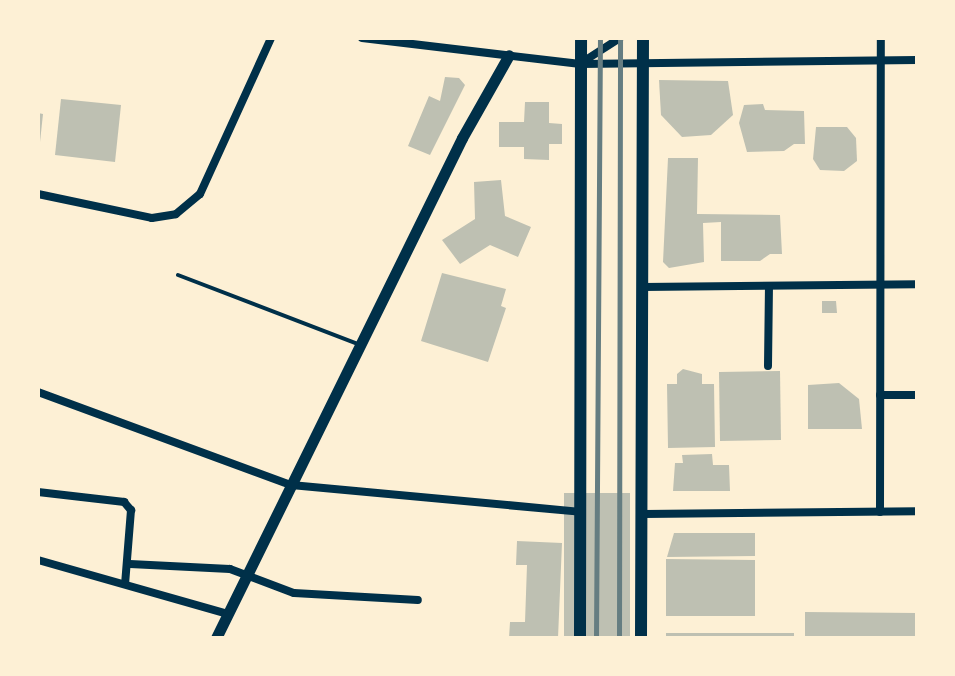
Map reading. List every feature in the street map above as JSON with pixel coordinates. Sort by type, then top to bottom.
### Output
[{"type":"main road","points":[[580,638],[581,38]]},
{"type":"main road","points":[[641,638],[644,514],[643,38]]},
{"type":"street","points":[[38,194],[152,218],[176,214],[200,194],[271,38]]},
{"type":"street","points":[[362,38],[580,64],[917,60]]},
{"type":"street","points":[[580,64],[620,38]]},
{"type":"street","points":[[880,512],[881,38]]},
{"type":"street","points":[[216,638],[462,138],[509,55]]},
{"type":"street","points":[[643,287],[917,284]]},
{"type":"street","points":[[768,366],[769,286]]},
{"type":"street","points":[[38,392],[291,485],[581,512]]},
{"type":"street","points":[[880,395],[917,395]]},
{"type":"street","points":[[38,492],[124,502],[131,510],[130,564],[125,584]]},
{"type":"street","points":[[644,514],[917,511]]},
{"type":"street","points":[[38,560],[227,614]]},
{"type":"street","points":[[130,564],[230,569],[294,593],[418,600]]},
{"type":"lane","points":[[178,275],[360,345]]},
{"type":"building","points":[[445,77],[459,78],[465,85],[430,155],[408,146],[429,96],[440,101]]},
{"type":"building","points":[[659,80],[728,81],[733,115],[711,135],[682,137],[661,115]]},
{"type":"building","points":[[61,99],[121,105],[115,162],[55,155]]},
{"type":"building","points":[[525,102],[549,102],[549,123],[562,124],[562,144],[549,144],[549,160],[524,159],[524,147],[499,147],[499,122],[524,122]]},
{"type":"building","points":[[763,104],[765,110],[804,111],[805,144],[794,144],[784,151],[747,152],[739,123],[744,105]]},
{"type":"building","points":[[38,113],[43,114],[40,142],[38,142]]},
{"type":"building","points":[[816,127],[847,127],[856,138],[857,161],[844,171],[820,170],[813,159]]},
{"type":"building","points":[[668,158],[698,158],[697,214],[780,215],[782,254],[770,254],[760,261],[721,261],[721,222],[703,223],[704,262],[669,268],[663,262]]},
{"type":"building","points":[[501,180],[505,216],[531,227],[518,257],[490,245],[460,264],[442,240],[475,219],[474,182]]},
{"type":"building","points":[[442,273],[506,289],[501,306],[506,308],[488,362],[421,341]]},
{"type":"building","points":[[822,301],[836,301],[837,313],[822,313]]},
{"type":"building","points":[[683,369],[702,374],[702,384],[714,384],[715,447],[668,448],[667,384],[677,384],[677,374]]},
{"type":"building","points":[[780,371],[781,440],[720,441],[719,372]]},
{"type":"building","points":[[839,383],[859,399],[862,429],[808,429],[808,385]]},
{"type":"building","points":[[712,454],[713,465],[729,465],[730,491],[673,491],[675,463],[683,463],[682,455]]},
{"type":"building","points":[[564,493],[630,493],[630,638],[564,638]]},
{"type":"building","points":[[674,533],[755,533],[755,556],[667,557]]},
{"type":"building","points":[[517,541],[562,543],[558,638],[509,638],[510,622],[525,622],[527,565],[516,565]]},
{"type":"building","points":[[666,559],[755,560],[755,616],[666,616]]},
{"type":"building","points":[[805,612],[917,613],[917,638],[805,638]]},
{"type":"building","points":[[666,633],[794,633],[794,638],[666,638]]},
{"type":"railway","points":[[596,638],[600,38]]},
{"type":"railway","points":[[619,638],[620,38]]}]
